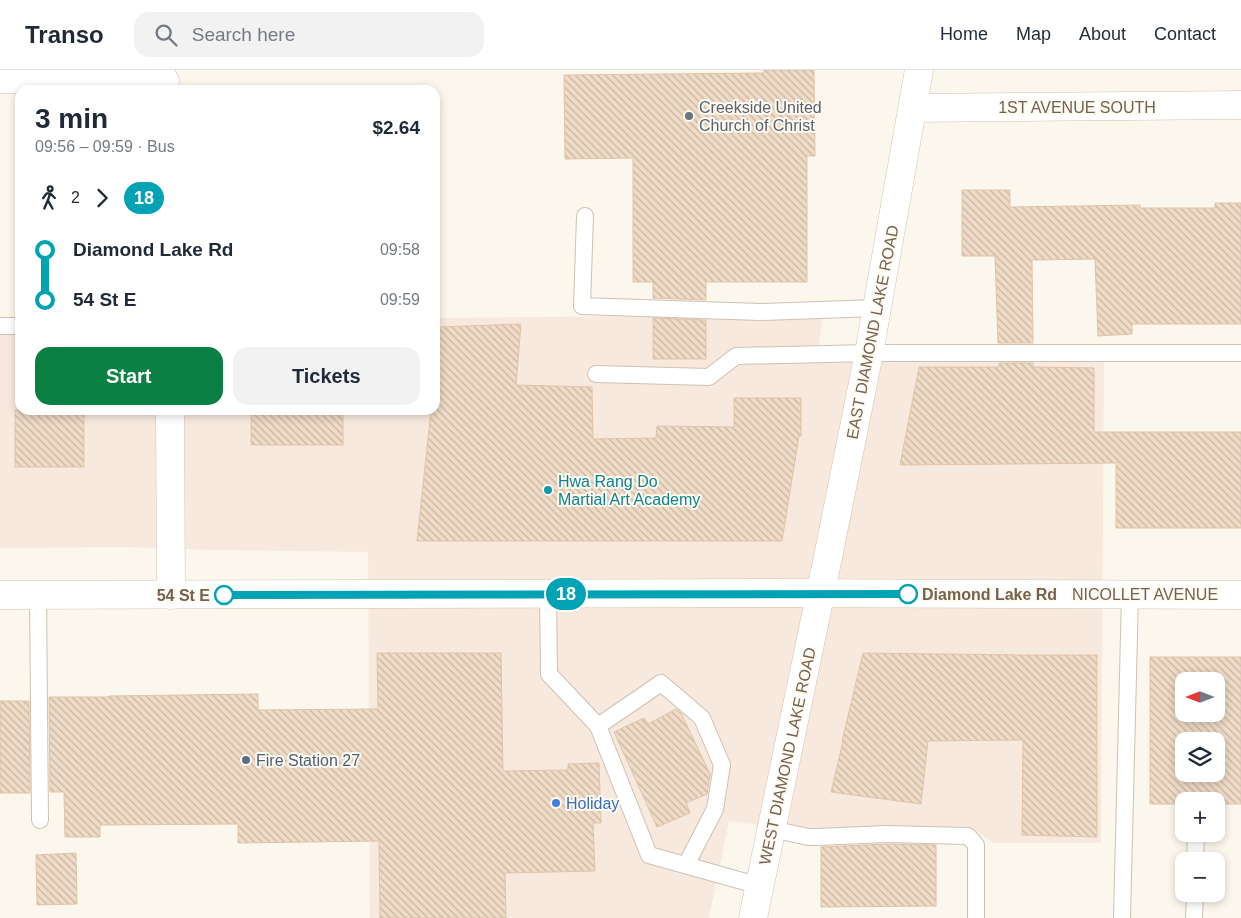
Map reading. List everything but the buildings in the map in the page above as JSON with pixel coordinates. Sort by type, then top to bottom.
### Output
[{"type":"street","name":"EAST DIAMOND LAKE ROAD","points":[[821,593],[869,353],[919,70]]},
{"type":"street","points":[[0,80],[166,80]]},
{"type":"street","name":"1ST AVENUE SOUTH","points":[[913,108],[1241,105]]},
{"type":"street","points":[[170,415],[171,595]]},
{"type":"street","name":"NICOLLET AVENUE","points":[[0,595],[821,593],[1241,595]]},
{"type":"street","name":"WEST DIAMOND LAKE ROAD","points":[[753,918],[821,593]]},
{"type":"lane","points":[[585,216],[582,306],[760,312],[877,308]]},
{"type":"lane","points":[[0,326],[15,326]]},
{"type":"lane","points":[[596,374],[709,377],[736,356],[869,353],[1241,353]]},
{"type":"lane","points":[[38,594],[40,820]]},
{"type":"lane","points":[[548,594],[549,674],[598,726],[649,854],[760,886]]},
{"type":"lane","points":[[1122,918],[1130,594]]},
{"type":"lane","points":[[598,726],[661,683],[702,718],[722,765],[715,809],[686,865]]},
{"type":"lane","points":[[772,829],[817,837],[886,834],[968,836],[976,845],[976,918]]},
{"type":"lane","points":[[1194,918],[1195,902]]},
{"type":"shaded area","points":[[823,316],[817,357],[1104,361],[1101,843],[994,843],[971,828],[820,833],[729,821],[709,918],[370,918],[368,552],[123,547],[0,548],[0,335],[15,335],[15,415],[440,415],[440,318]]},
{"type":"bus line","name":"18","points":[[224,595],[908,594]]},
{"type":"place","name":"Creekside United Church of Christ","points":[[689,116]]},
{"type":"place","name":"Hwa Rang Do Martial Art Academy","points":[[548,490]]},
{"type":"place","name":"Diamond Lake Rd","points":[[908,594]]},
{"type":"place","name":"54 St E","points":[[224,595]]},
{"type":"place","name":"Fire Station 27","points":[[246,760]]},
{"type":"place","name":"Holiday","points":[[556,803]]}]
